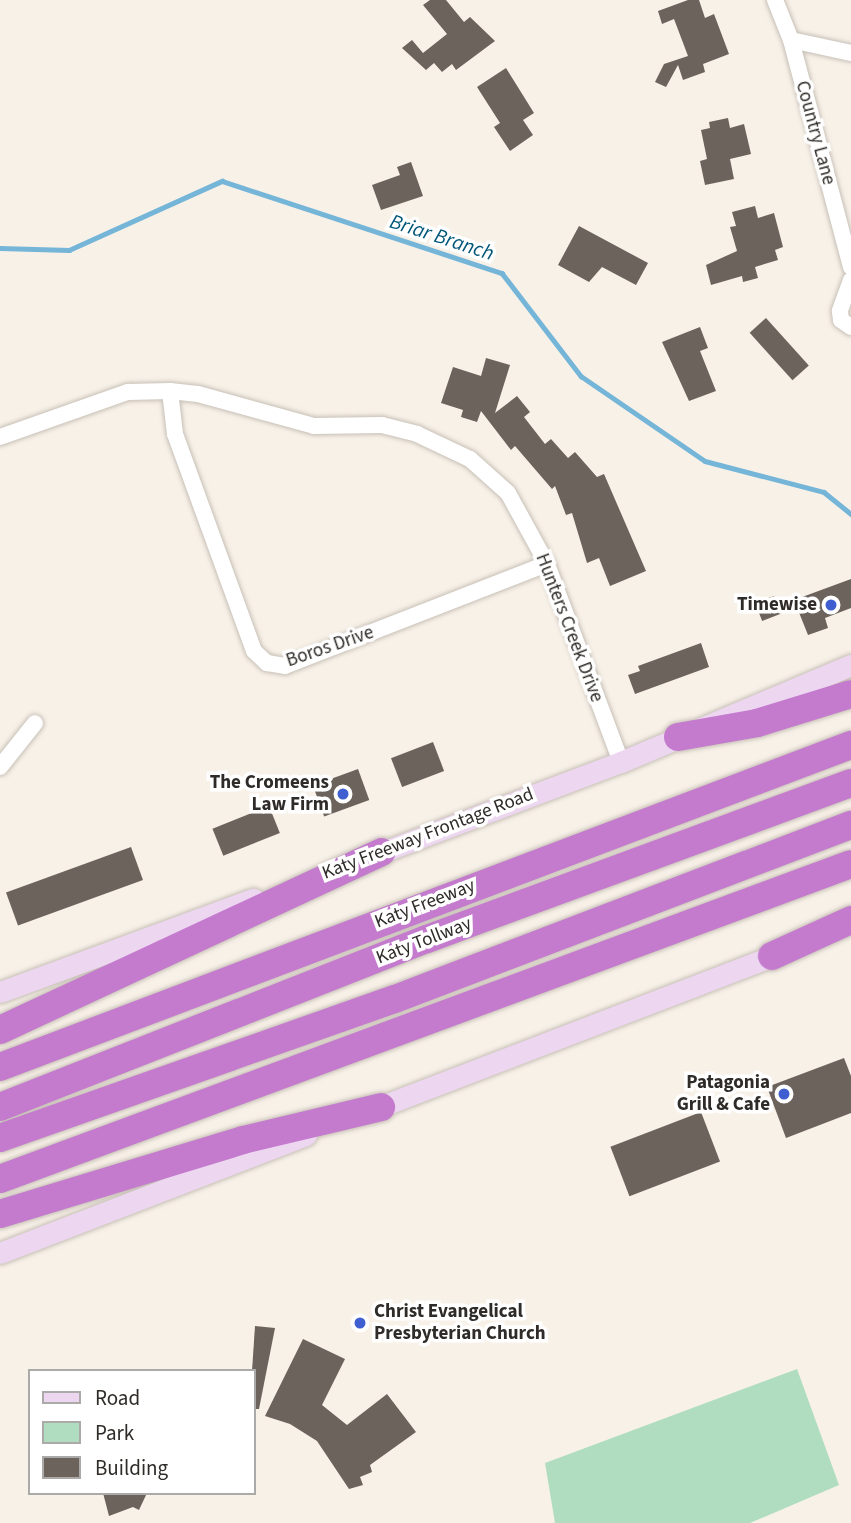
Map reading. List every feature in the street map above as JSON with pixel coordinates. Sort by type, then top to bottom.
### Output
[{"type":"highway","points":[[678,737],[757,723],[851,694]]},
{"type":"highway","name":"Katy Freeway","points":[[0,1067],[851,745]]},
{"type":"highway","name":"Katy Tollway","points":[[0,1107],[427,939],[851,783]]},
{"type":"highway","points":[[0,1138],[395,999],[851,825]]},
{"type":"highway","points":[[0,1030],[382,852]]},
{"type":"highway","points":[[0,1179],[851,864]]},
{"type":"highway","points":[[772,956],[851,920]]},
{"type":"highway","points":[[0,1214],[243,1140],[381,1107]]},
{"type":"main road","name":"Katy Freeway Frontage Road","points":[[0,992],[621,762],[851,664]]},
{"type":"main road","points":[[0,1253],[772,956],[851,929]]},
{"type":"street","name":"Country Lane","points":[[775,0],[791,40],[851,267]]},
{"type":"street","points":[[791,40],[851,53]]},
{"type":"street","points":[[851,280],[840,311],[841,320],[851,327]]},
{"type":"street","name":"Hunters Creek Drive","points":[[0,437],[128,392],[170,391],[198,394],[314,426],[382,425],[417,434],[470,459],[508,493],[547,564],[621,762]]},
{"type":"street","name":"Boros Drive","points":[[170,391],[174,434],[254,651],[267,663],[285,666],[547,564]]},
{"type":"street","points":[[0,767],[35,723]]},
{"type":"green space","points":[[797,1369],[839,1485],[750,1523],[555,1523],[545,1463]]},
{"type":"building","points":[[430,0],[446,0],[464,22],[470,17],[495,41],[456,70],[452,64],[442,72],[434,63],[426,70],[402,48],[412,40],[423,53],[447,34],[423,5]]},
{"type":"building","points":[[688,0],[699,0],[705,18],[714,14],[729,54],[703,64],[705,72],[683,80],[678,65],[666,87],[655,82],[664,64],[688,56],[674,19],[662,24],[658,11]]},
{"type":"building","points":[[506,68],[534,113],[523,120],[533,135],[510,151],[494,127],[500,123],[477,87]]},
{"type":"building","points":[[728,118],[730,128],[744,124],[751,154],[730,159],[734,179],[705,185],[700,161],[707,159],[701,130],[710,128],[709,122]]},
{"type":"building","points":[[411,162],[423,196],[381,210],[372,185],[400,175],[397,167]]},
{"type":"building","points":[[755,206],[758,218],[774,213],[783,247],[775,250],[778,260],[755,267],[758,278],[743,282],[742,276],[711,285],[706,265],[737,251],[730,227],[736,226],[732,212]]},
{"type":"building","points":[[579,226],[648,263],[636,285],[602,267],[589,282],[558,265]]},
{"type":"building","points":[[766,318],[809,366],[792,380],[750,333]]},
{"type":"building","points":[[700,327],[708,348],[700,351],[716,391],[689,401],[662,342]]},
{"type":"building","points":[[486,358],[510,365],[495,413],[517,396],[530,412],[524,417],[545,444],[551,439],[568,458],[575,452],[597,477],[604,474],[646,571],[610,586],[599,558],[587,563],[572,513],[566,515],[555,486],[552,489],[515,446],[511,450],[481,411],[477,422],[461,417],[463,410],[441,403],[453,367],[481,376]]},
{"type":"building","points":[[851,579],[851,608],[825,618],[828,628],[808,635],[794,600]]},
{"type":"building","points":[[774,596],[781,614],[762,621],[755,603]]},
{"type":"building","points":[[701,643],[709,667],[635,694],[628,675],[640,671],[638,666]]},
{"type":"building","points":[[433,742],[444,771],[402,787],[391,758]]},
{"type":"building","points":[[358,769],[369,800],[324,816],[313,785]]},
{"type":"building","points":[[269,806],[280,833],[223,856],[212,829]]},
{"type":"building","points":[[131,847],[143,880],[18,925],[6,892]]},
{"type":"building","points":[[844,1058],[851,1076],[851,1113],[786,1138],[767,1087]]},
{"type":"building","points":[[701,1112],[720,1161],[629,1196],[610,1147]]},
{"type":"building","points":[[255,1326],[275,1328],[259,1409],[256,1409],[256,1369],[252,1369]]},
{"type":"building","points":[[303,1339],[345,1359],[322,1405],[347,1425],[387,1394],[416,1432],[370,1465],[372,1472],[360,1477],[363,1485],[349,1489],[317,1441],[290,1424],[265,1416]]},
{"type":"building","points":[[104,1495],[146,1495],[139,1510],[133,1507],[109,1516]]},
{"type":"waterway","name":"Briar Branch","points":[[0,248],[69,250],[222,181],[502,273],[581,376],[705,461],[824,492],[851,514]]},
{"type":"place","name":"Timewise","points":[[831,605]]},
{"type":"place","name":"The Cromeens Law Firm","points":[[343,794]]},
{"type":"place","name":"Patagonia Grill & Cafe","points":[[784,1094]]},
{"type":"place","name":"Christ Evangelical Presbyterian Church","points":[[360,1323]]}]
